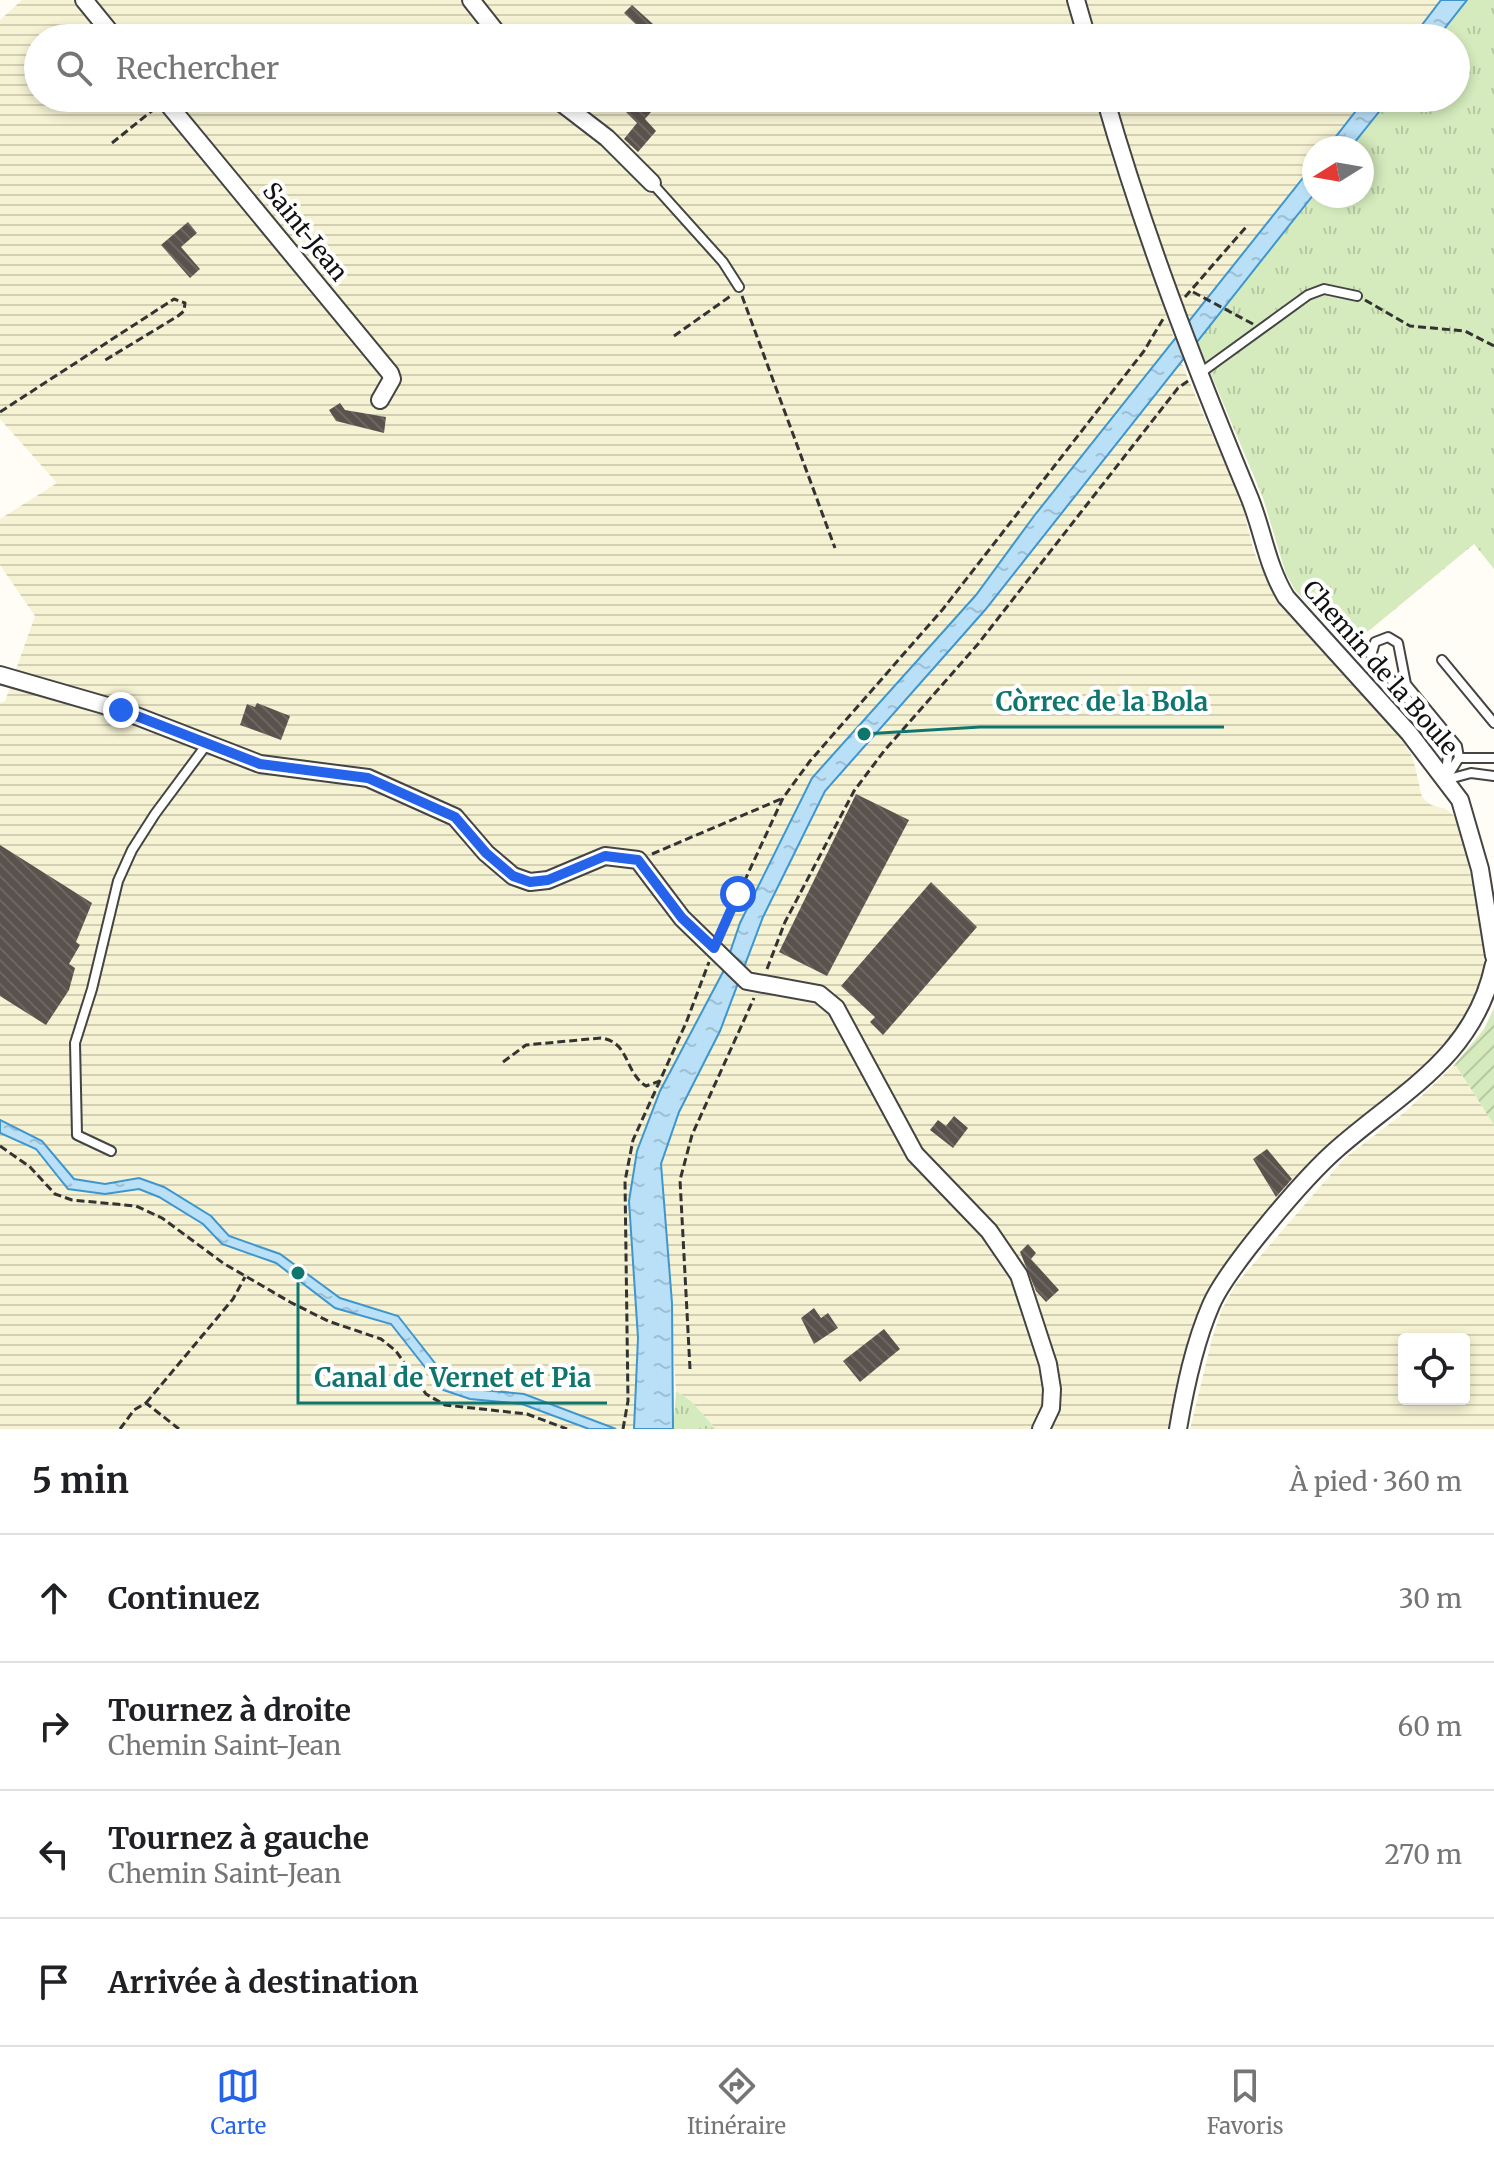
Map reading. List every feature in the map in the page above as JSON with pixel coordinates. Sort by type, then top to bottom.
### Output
[{"type":"street","points":[[84,0],[104,24]]},
{"type":"street","points":[[471,0],[490,24]]},
{"type":"street","points":[[1076,0],[1083,24]]},
{"type":"street","name":"Saint-Jean","points":[[175,112],[390,373],[392,379],[380,400]]},
{"type":"street","points":[[573,112],[607,138],[652,183]]},
{"type":"street","name":"Chemin de la Boule","points":[[1109,112],[1124,168],[1173,312],[1252,502],[1263,549],[1281,588],[1409,733],[1445,780],[1468,817],[1486,868],[1494,956]]},
{"type":"street","points":[[0,675],[121,710],[260,764],[368,778],[455,817],[486,853],[513,876],[530,882],[548,880],[605,856],[638,860],[682,918],[754,984],[800,988],[819,994],[836,1008],[915,1154],[989,1231],[1019,1275],[1048,1364],[1052,1389],[1051,1408],[1041,1429]]},
{"type":"street","points":[[1178,1429],[1184,1391],[1211,1304],[1227,1278],[1337,1149],[1398,1103],[1440,1064],[1474,1023],[1488,995],[1494,964]]},
{"type":"lane","points":[[652,183],[723,262],[739,287]]},
{"type":"lane","points":[[1197,372],[1308,295],[1324,289],[1357,296]]},
{"type":"lane","points":[[1445,780],[1449,748],[1371,656],[1375,642],[1388,637],[1398,643],[1406,684],[1448,733],[1459,758]]},
{"type":"lane","points":[[1442,660],[1494,723]]},
{"type":"lane","points":[[111,1151],[77,1135],[75,1043],[118,881],[155,814],[193,758],[207,744]]},
{"type":"lane","points":[[1445,780],[1459,758]]},
{"type":"lane","points":[[1459,758],[1494,758]]},
{"type":"lane","points":[[1445,780],[1471,773],[1494,776]]},
{"type":"path","points":[[112,143],[149,112]]},
{"type":"path","points":[[623,1429],[628,1401],[625,1181],[633,1140],[719,952],[783,798],[810,761],[943,609],[1173,312],[1246,227]]},
{"type":"path","points":[[674,336],[726,301],[739,287],[835,548]]},
{"type":"path","points":[[1193,292],[1260,327]]},
{"type":"path","points":[[1357,296],[1410,326],[1465,331],[1494,346]]},
{"type":"path","points":[[0,412],[174,299],[185,303],[184,311],[178,316],[102,362]]},
{"type":"path","points":[[690,1369],[680,1180],[692,1135],[754,984],[785,922],[854,791],[884,751],[978,644],[1178,388],[1197,372]]},
{"type":"path","points":[[638,860],[783,798]]},
{"type":"path","points":[[503,1062],[526,1045],[601,1038],[613,1040],[621,1046],[635,1079],[646,1086],[660,1081]]},
{"type":"path","points":[[0,1146],[30,1167],[55,1194],[72,1200],[136,1206],[162,1218],[245,1276],[328,1321],[381,1339],[396,1351],[426,1394],[445,1405],[527,1414],[567,1429]]},
{"type":"path","points":[[120,1429],[134,1410],[146,1403],[233,1299],[245,1276]]},
{"type":"path","points":[[146,1403],[179,1429]]},
{"type":"shaded area","points":[[22,0],[1067,0],[1074,24],[24,24],[24,112],[1100,112],[1116,170],[1175,341],[1034,516],[976,595],[812,778],[757,886],[730,954],[686,915],[640,856],[531,877],[516,871],[490,849],[458,813],[369,773],[261,759],[14,675],[35,616],[0,565],[0,519],[57,483],[0,419],[0,20]]},
{"type":"shaded area","points":[[1082,0],[1442,0],[1423,24],[1090,24]]},
{"type":"shaded area","points":[[1116,112],[1355,112],[1336,136],[1302,136],[1302,180],[1186,328]]},
{"type":"shaded area","points":[[1181,362],[1242,504],[1254,552],[1278,603],[1402,739],[1413,758],[1422,797],[1431,805],[1446,809],[1459,820],[1481,923],[1485,960],[1479,991],[1466,1017],[1433,1058],[1392,1096],[1330,1142],[1219,1272],[1202,1300],[1175,1389],[1169,1429],[1048,1429],[1057,1410],[1024,1272],[920,1150],[841,1004],[822,988],[801,982],[761,980],[742,969],[763,917],[825,791],[985,610]]},
{"type":"shaded area","points":[[11,685],[119,715],[259,769],[366,783],[452,821],[510,880],[606,861],[635,865],[724,970],[660,1091],[636,1151],[629,1201],[638,1338],[634,1429],[0,1429],[0,703],[5,701]]},
{"type":"shaded area","points":[[737,982],[754,993],[799,993],[817,998],[833,1013],[910,1159],[984,1236],[1012,1278],[1041,1370],[1044,1408],[1033,1429],[716,1429],[691,1401],[676,1391],[661,1164],[679,1112],[720,1031]]},
{"type":"shaded area","points":[[1455,1064],[1494,1125],[1494,1429],[1190,1429],[1212,1339],[1222,1309],[1236,1284],[1345,1158],[1405,1112]]},
{"type":"green space","points":[[1467,0],[1494,0],[1494,569],[1474,544],[1348,648],[1295,590],[1286,574],[1263,498],[1197,341],[1303,208],[1374,208],[1374,136],[1360,136],[1379,112],[1470,112],[1470,24],[1448,24]]},
{"type":"green space","points":[[1494,1008],[1494,1125],[1455,1064],[1484,1029]]},
{"type":"green space","points":[[676,1391],[691,1401],[716,1429],[673,1429]]},
{"type":"water","points":[[1441,0],[1467,0],[1448,24],[1423,24]]},
{"type":"water","points":[[1355,112],[1379,112],[1360,136],[1336,136]]},
{"type":"water","points":[[1302,179],[1303,208],[985,610],[825,791],[763,917],[720,1031],[679,1112],[661,1164],[672,1303],[673,1429],[634,1429],[638,1338],[629,1201],[637,1151],[660,1091],[724,970],[740,923],[812,778],[976,595],[1034,516]]},
{"type":"water","points":[[0,1120],[42,1141],[74,1179],[105,1184],[139,1178],[164,1187],[211,1216],[229,1236],[280,1254],[340,1298],[398,1316],[449,1381],[473,1389],[524,1394],[616,1429],[589,1429],[522,1404],[470,1399],[443,1390],[391,1324],[335,1308],[276,1263],[222,1244],[203,1224],[159,1197],[139,1189],[105,1194],[68,1189],[36,1149],[0,1133]]},
{"type":"building","points":[[632,5],[653,24],[636,24],[624,13]]},
{"type":"building","points":[[626,112],[651,112],[645,119],[656,131],[638,152],[624,139],[637,123]]},
{"type":"building","points":[[188,222],[197,233],[181,247],[200,269],[190,278],[161,245]]},
{"type":"building","points":[[340,403],[345,410],[386,417],[384,433],[336,421],[329,410]]},
{"type":"building","points":[[257,703],[290,716],[281,740],[240,725],[247,704],[255,707]]},
{"type":"building","points":[[856,794],[909,820],[827,976],[779,952]]},
{"type":"building","points":[[0,845],[92,903],[76,942],[80,945],[69,964],[75,968],[69,990],[46,1025],[0,996]]},
{"type":"building","points":[[931,882],[977,927],[883,1035],[870,1022],[875,1017],[841,986]]},
{"type":"building","points":[[954,1116],[968,1128],[953,1148],[930,1130],[938,1120],[946,1126]]},
{"type":"building","points":[[1267,1149],[1292,1179],[1276,1197],[1253,1159]]},
{"type":"building","points":[[1028,1244],[1036,1253],[1031,1259],[1059,1290],[1046,1302],[1036,1291],[1020,1252]]},
{"type":"building","points":[[814,1308],[821,1318],[828,1313],[838,1328],[814,1344],[801,1318]]},
{"type":"building","points":[[884,1329],[900,1349],[860,1382],[843,1361]]},
{"type":"place","name":"Còrrec de la Bola","points":[[864,734]]},
{"type":"place","name":"Canal de Vernet et Pia","points":[[298,1273]]},
{"type":"route","points":[[121,710],[260,764],[368,778],[455,817],[486,853],[513,876],[530,882],[548,880],[605,856],[638,860],[682,918],[714,948],[738,894]]}]
